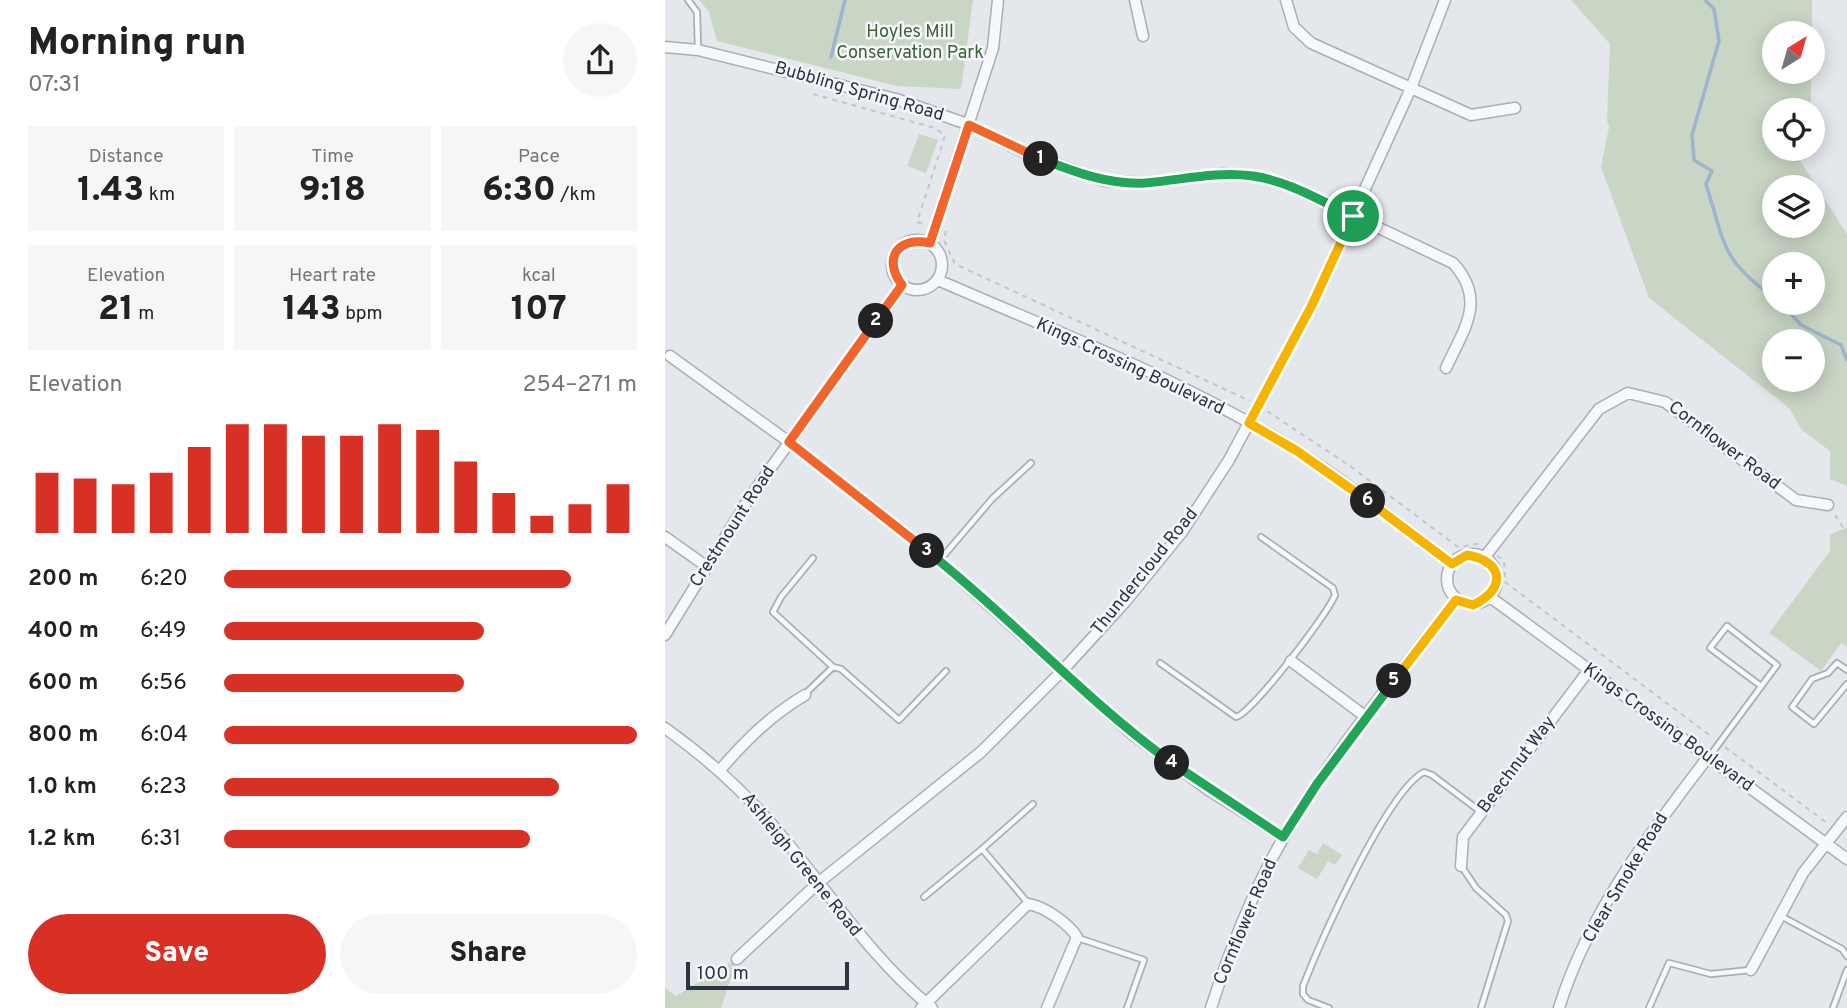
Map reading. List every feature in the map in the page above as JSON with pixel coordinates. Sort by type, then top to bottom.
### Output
[{"type":"street","points":[[930,243],[993,48],[998,0]]},
{"type":"street","points":[[1135,0],[1143,37]]},
{"type":"street","points":[[1286,0],[1294,27],[1311,43],[1471,115],[1515,108]]},
{"type":"street","name":"Thundercloud Road","points":[[737,959],[818,883],[981,752],[1061,673],[1182,532],[1249,423],[1312,305],[1411,88],[1445,0]]},
{"type":"street","name":"Bubbling Spring Road","points":[[665,47],[698,50],[896,99],[969,125],[1021,150],[1104,181],[1145,183],[1187,176],[1254,176],[1286,184],[1453,263],[1465,276],[1472,298],[1469,318],[1446,368]]},
{"type":"street","points":[[915,240],[930,243],[940,253],[942,267],[938,280],[927,288],[914,290],[902,285],[893,273],[893,258],[901,245],[915,240]]},
{"type":"street","name":"Kings Crossing Boulevard","points":[[938,280],[1170,381],[1249,423],[1329,473],[1452,564]]},
{"type":"street","name":"Crestmount Road","points":[[665,635],[706,566],[789,442],[902,285]]},
{"type":"street","points":[[670,356],[789,442],[940,561],[1061,673],[1132,734],[1210,791],[1283,837]]},
{"type":"street","name":"Cornflower Road","points":[[1484,558],[1599,408],[1628,393],[1665,402],[1796,500],[1828,505]]},
{"type":"street","points":[[665,537],[706,566]]},
{"type":"street","points":[[1467,555],[1484,558],[1493,565],[1497,576],[1496,587],[1490,597],[1473,605],[1456,600],[1448,589],[1447,576],[1452,564],[1467,555]]},
{"type":"street","name":"Kings Crossing Boulevard","points":[[1490,597],[1847,859]]},
{"type":"street","name":"Cornflower Road","points":[[1211,1008],[1250,904],[1283,837],[1366,717],[1456,600]]},
{"type":"street","points":[[1291,662],[1366,717]]},
{"type":"street","name":"Beechnut Way","points":[[1461,866],[1463,837],[1588,670]]},
{"type":"street","points":[[720,770],[765,721],[805,695]]},
{"type":"street","name":"Ashleigh Greene Road","points":[[665,728],[720,770],[785,839],[853,929],[926,1006]]},
{"type":"street","name":"Clear Smoke Road","points":[[1559,1008],[1579,958],[1603,910],[1659,821],[1708,757]]},
{"type":"street","points":[[1751,970],[1803,873],[1847,817]]},
{"type":"street","points":[[926,1006],[1028,904],[1039,907],[1070,928],[1077,937],[1047,1008]]},
{"type":"lane","points":[[688,0],[697,12],[698,50]]},
{"type":"lane","points":[[940,561],[992,499],[1031,463]]},
{"type":"lane","points":[[1160,663],[1235,717],[1247,712],[1268,683],[1291,662],[1335,595],[1333,588],[1261,537]]},
{"type":"lane","points":[[813,558],[781,597],[773,612],[833,667],[841,668],[899,720],[946,671]]},
{"type":"lane","points":[[1708,757],[1777,665],[1727,626],[1710,648],[1761,686]]},
{"type":"lane","points":[[1847,670],[1837,663],[1828,673],[1812,679],[1792,707],[1814,724],[1847,684]]},
{"type":"lane","points":[[805,695],[833,667]]},
{"type":"lane","points":[[1329,1008],[1308,1000],[1303,994],[1303,986],[1330,923],[1379,829],[1410,785],[1424,772],[1432,775],[1482,813]]},
{"type":"lane","points":[[924,897],[1033,804]]},
{"type":"lane","points":[[982,849],[1028,904]]},
{"type":"lane","points":[[1461,866],[1476,888],[1506,915],[1508,921],[1481,1008]]},
{"type":"lane","points":[[1779,915],[1842,949],[1847,956]]},
{"type":"lane","points":[[1077,937],[1144,960],[1127,1008]]},
{"type":"lane","points":[[1649,1008],[1669,963],[1711,974],[1751,970]]},
{"type":"lane","points":[[1833,1008],[1847,970]]},
{"type":"path","points":[[945,136],[953,132]]},
{"type":"path","points":[[1828,505],[1847,533]]},
{"type":"green space","name":"Hoyles Mill Conservation Park","points":[[699,0],[973,0],[961,89],[897,86],[717,41],[709,12]]},
{"type":"green space","points":[[1571,0],[1812,0],[1812,21],[1762,21],[1762,84],[1811,84],[1811,98],[1762,98],[1762,161],[1800,161],[1809,175],[1762,175],[1762,238],[1825,238],[1825,200],[1847,234],[1847,486],[1830,479],[1830,451],[1802,430],[1789,408],[1769,392],[1825,392],[1825,329],[1762,329],[1762,387],[1649,298],[1601,167],[1609,127],[1610,44]]},
{"type":"green space","points":[[919,134],[938,140],[926,173],[907,166]]},
{"type":"green space","points":[[1847,527],[1847,647],[1841,643],[1821,671],[1769,633],[1830,551],[1830,535]]},
{"type":"green space","points":[[1323,843],[1342,855],[1335,865],[1328,861],[1317,879],[1298,868],[1309,850],[1317,854]]},
{"type":"green space","points":[[737,959],[721,1008],[665,1008],[665,988],[676,996]]},
{"type":"waterway","points":[[831,57],[845,0]]},
{"type":"waterway","points":[[1705,0],[1714,9],[1719,41],[1692,135],[1694,160],[1712,171],[1706,184],[1727,249],[1734,261],[1762,289]]},
{"type":"waterway","points":[[1792,315],[1801,325],[1841,345],[1847,360]]},
{"type":"route","points":[[969,125],[1064,168],[1104,181],[1145,183],[1187,176],[1254,176],[1286,184],[1353,216],[1312,305],[1249,423],[1297,451],[1452,564],[1467,555],[1484,558],[1493,565],[1497,576],[1496,587],[1490,597],[1473,605],[1456,600],[1317,784],[1283,837],[1210,791],[1132,734],[1061,673],[934,556],[789,442],[902,285],[893,273],[893,258],[901,245],[915,240],[930,243],[969,125]]}]
